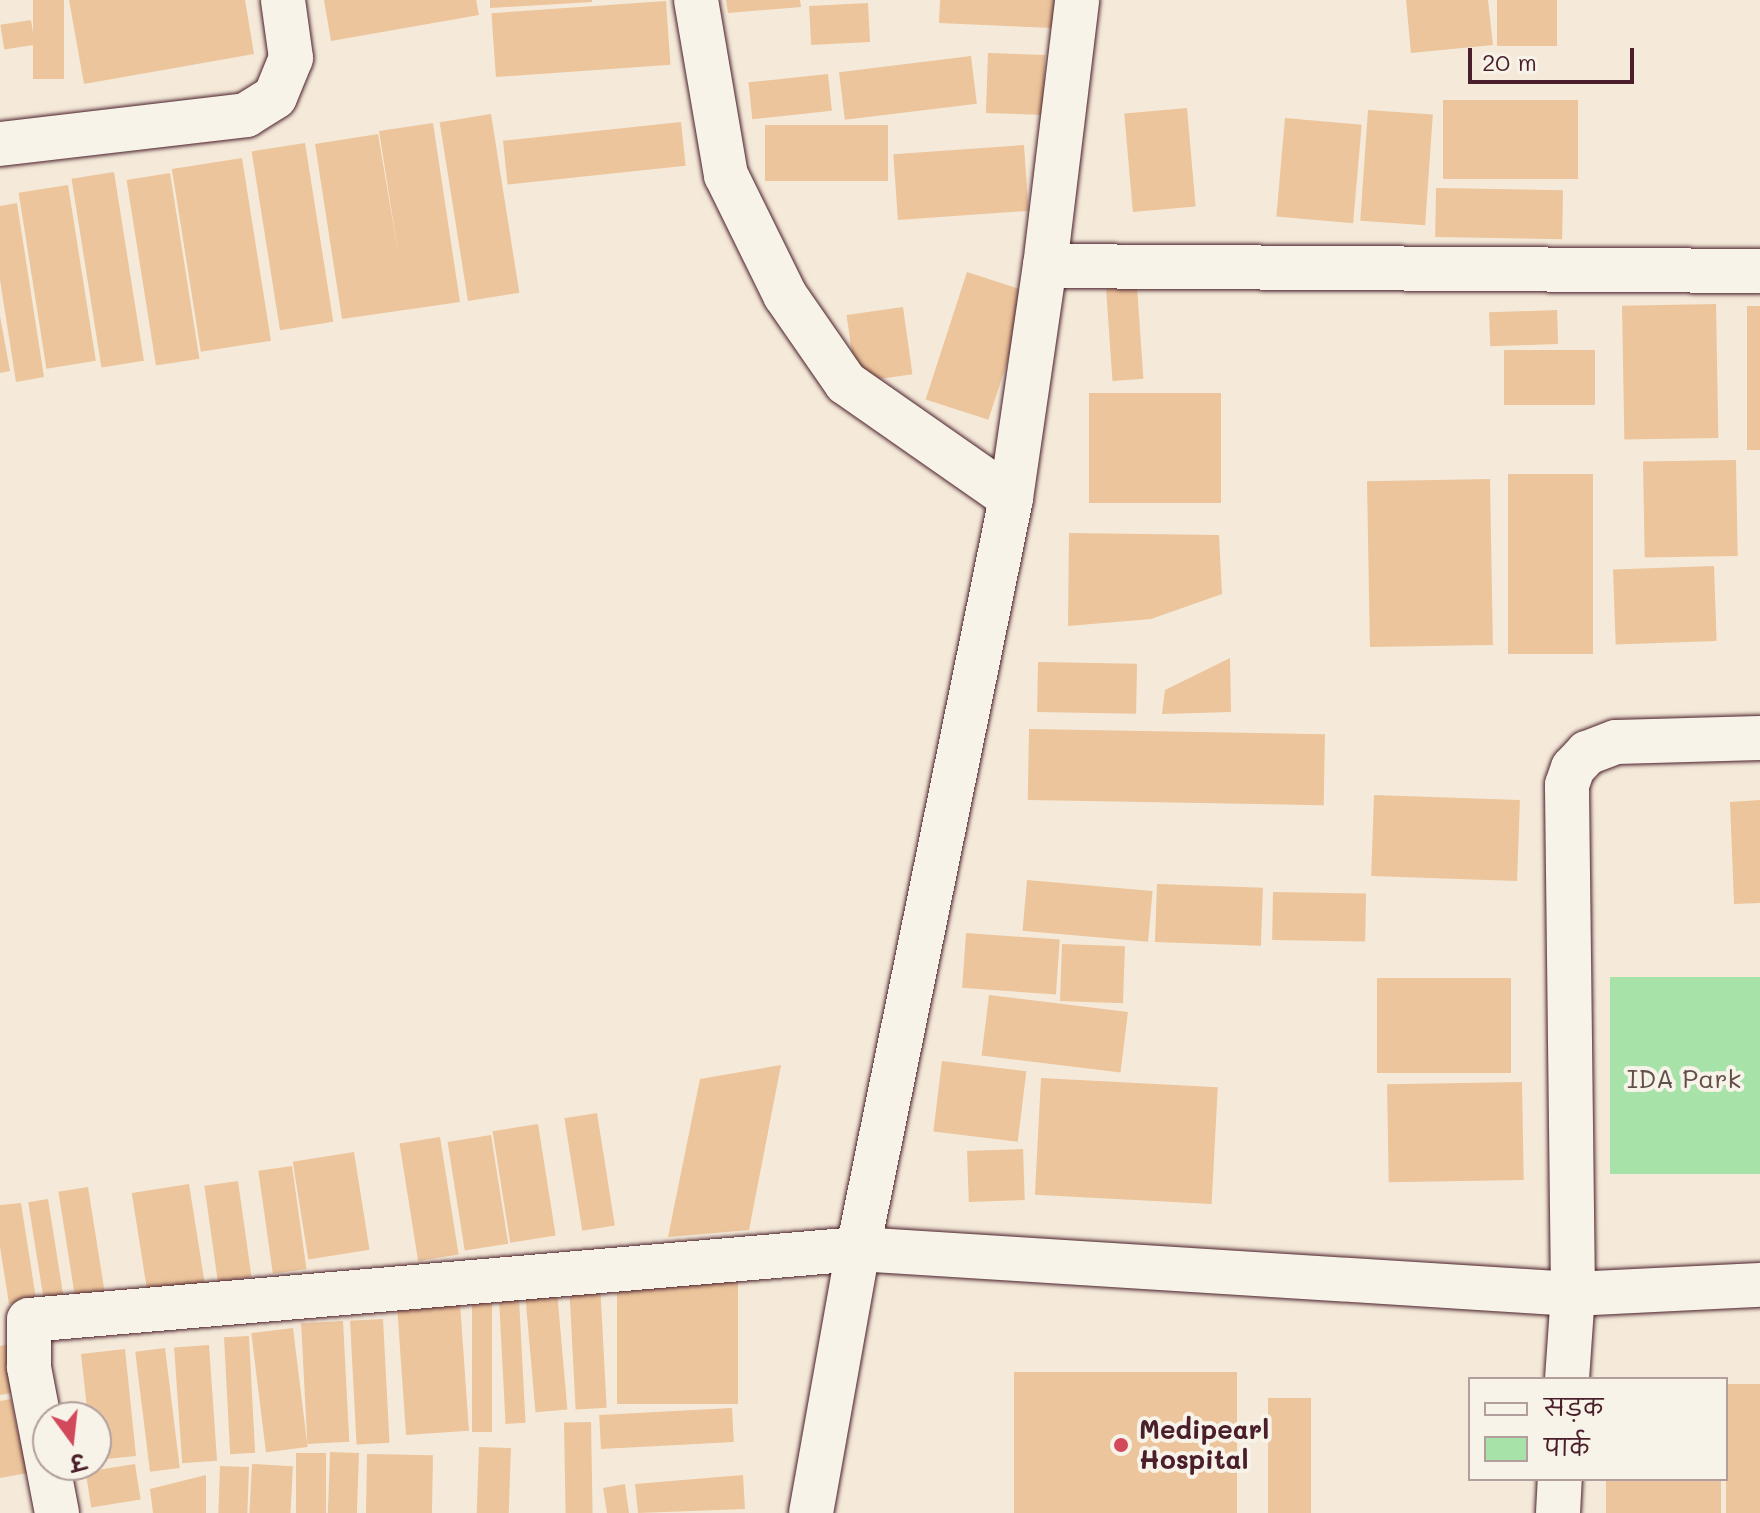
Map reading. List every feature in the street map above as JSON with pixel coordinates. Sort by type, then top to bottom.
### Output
[{"type":"street","points":[[0,144],[246,115],[275,97],[291,58],[283,0]]},
{"type":"street","points":[[696,0],[726,175],[785,295],[846,383],[1011,498]]},
{"type":"street","points":[[811,1513],[858,1249],[1011,498],[1045,266],[1077,0]]},
{"type":"street","points":[[1045,266],[1760,271]]},
{"type":"street","points":[[1567,1377],[1573,1294],[1567,785],[1573,768],[1587,753],[1616,742],[1760,738]]},
{"type":"street","points":[[57,1513],[29,1367],[29,1320],[858,1249],[1573,1294],[1760,1285]]},
{"type":"street","points":[[1558,1513],[1560,1481]]},
{"type":"green space","name":"IDA Park","points":[[1610,977],[1760,977],[1760,1174],[1610,1174]]},
{"type":"building","points":[[33,0],[64,0],[64,79],[33,79]]},
{"type":"building","points":[[69,0],[245,0],[254,54],[84,84]]},
{"type":"building","points":[[324,0],[476,0],[479,15],[331,41]]},
{"type":"building","points":[[490,0],[592,0],[592,2],[490,8]]},
{"type":"building","points":[[726,0],[800,0],[801,7],[728,13]]},
{"type":"building","points":[[940,0],[1054,0],[1053,28],[939,23]]},
{"type":"building","points":[[1406,0],[1488,0],[1493,45],[1411,53]]},
{"type":"building","points":[[1497,0],[1557,0],[1557,46],[1497,46]]},
{"type":"building","points":[[666,1],[670,65],[496,77],[491,13]]},
{"type":"building","points":[[868,3],[870,42],[811,45],[809,6]]},
{"type":"building","points":[[31,20],[35,45],[4,50],[0,25]]},
{"type":"building","points":[[988,53],[1045,55],[1043,115],[986,113]]},
{"type":"building","points":[[971,56],[977,104],[845,120],[839,72]]},
{"type":"building","points":[[828,74],[832,111],[752,119],[748,82]]},
{"type":"building","points":[[1443,100],[1578,100],[1578,179],[1443,179]]},
{"type":"building","points":[[1187,108],[1196,207],[1133,212],[1124,113]]},
{"type":"building","points":[[1368,110],[1433,115],[1425,225],[1360,221]]},
{"type":"building","points":[[491,114],[519,293],[468,301],[440,122]]},
{"type":"building","points":[[1285,118],[1362,125],[1353,223],[1276,217]]},
{"type":"building","points":[[681,122],[686,166],[508,184],[503,141]]},
{"type":"building","points":[[433,123],[460,302],[342,319],[315,144],[378,134],[399,258],[379,131]]},
{"type":"building","points":[[765,125],[888,125],[888,181],[765,181]]},
{"type":"building","points":[[305,143],[333,322],[280,330],[252,151]]},
{"type":"building","points":[[1024,145],[1029,211],[898,220],[893,154]]},
{"type":"building","points":[[242,158],[271,341],[201,352],[172,169]]},
{"type":"building","points":[[114,172],[144,361],[101,367],[72,179]]},
{"type":"building","points":[[170,173],[199,359],[156,366],[127,180]]},
{"type":"building","points":[[68,185],[96,361],[46,369],[19,193]]},
{"type":"building","points":[[1436,188],[1563,190],[1562,239],[1435,237]]},
{"type":"building","points":[[17,203],[44,377],[16,382],[0,280],[0,206]]},
{"type":"building","points":[[967,272],[1030,292],[988,420],[926,399]]},
{"type":"building","points":[[1137,287],[1143,379],[1112,381],[1106,289]]},
{"type":"building","points":[[1716,304],[1718,438],[1624,440],[1622,306]]},
{"type":"building","points":[[1747,306],[1760,306],[1760,450],[1747,450]]},
{"type":"building","points":[[903,307],[912,374],[856,382],[847,315]]},
{"type":"building","points":[[1557,310],[1558,344],[1490,346],[1489,312]]},
{"type":"building","points":[[0,316],[10,371],[0,373]]},
{"type":"building","points":[[1504,350],[1595,350],[1595,405],[1504,405]]},
{"type":"building","points":[[1089,393],[1221,393],[1221,503],[1089,503]]},
{"type":"building","points":[[1736,460],[1738,556],[1645,558],[1643,462]]},
{"type":"building","points":[[1508,474],[1593,474],[1593,654],[1508,654]]},
{"type":"building","points":[[1490,479],[1493,645],[1370,647],[1367,481]]},
{"type":"building","points":[[1069,533],[1219,535],[1222,594],[1151,619],[1068,626]]},
{"type":"building","points":[[1714,566],[1717,641],[1616,644],[1613,570]]},
{"type":"building","points":[[1230,658],[1231,712],[1162,714],[1165,690]]},
{"type":"building","points":[[1038,662],[1137,664],[1136,714],[1037,712]]},
{"type":"building","points":[[1029,729],[1325,734],[1324,805],[1028,800]]},
{"type":"building","points":[[1374,795],[1520,800],[1517,881],[1371,876]]},
{"type":"building","points":[[1760,800],[1760,903],[1734,904],[1730,802]]},
{"type":"building","points":[[1027,880],[1153,891],[1148,942],[1023,931]]},
{"type":"building","points":[[1157,884],[1263,888],[1261,946],[1155,942]]},
{"type":"building","points":[[1273,892],[1366,894],[1365,942],[1272,940]]},
{"type":"building","points":[[966,933],[1060,940],[1056,994],[962,988]]},
{"type":"building","points":[[1062,944],[1125,946],[1123,1003],[1060,1001]]},
{"type":"building","points":[[1377,978],[1511,978],[1511,1073],[1377,1073]]},
{"type":"building","points":[[989,995],[1128,1012],[1121,1073],[982,1056]]},
{"type":"building","points":[[942,1061],[1026,1071],[1018,1142],[933,1131]]},
{"type":"building","points":[[781,1065],[749,1230],[668,1237],[700,1079]]},
{"type":"building","points":[[1041,1078],[1218,1087],[1212,1204],[1035,1195]]},
{"type":"building","points":[[1522,1082],[1524,1180],[1389,1182],[1387,1084]]},
{"type":"building","points":[[597,1113],[615,1226],[582,1231],[564,1118]]},
{"type":"building","points":[[538,1124],[556,1236],[510,1243],[493,1131]]},
{"type":"building","points":[[491,1135],[508,1244],[465,1251],[448,1142]]},
{"type":"building","points":[[440,1137],[459,1255],[418,1261],[400,1143]]},
{"type":"building","points":[[1023,1149],[1025,1200],[969,1202],[967,1151]]},
{"type":"building","points":[[354,1152],[369,1250],[308,1259],[293,1162]]},
{"type":"building","points":[[292,1166],[306,1269],[273,1274],[258,1171]]},
{"type":"building","points":[[238,1181],[251,1277],[218,1282],[204,1186]]},
{"type":"building","points":[[189,1184],[207,1296],[149,1305],[132,1193]]},
{"type":"building","points":[[88,1187],[105,1296],[76,1300],[58,1192]]},
{"type":"building","points":[[48,1199],[65,1304],[45,1307],[28,1202]]},
{"type":"building","points":[[21,1203],[36,1299],[9,1304],[0,1247],[0,1205]]},
{"type":"building","points":[[617,1274],[738,1274],[738,1404],[617,1404]]},
{"type":"building","points":[[600,1282],[607,1408],[576,1409],[569,1284]]},
{"type":"building","points":[[557,1291],[567,1410],[535,1412],[525,1294]]},
{"type":"building","points":[[519,1298],[526,1423],[506,1424],[499,1299]]},
{"type":"building","points":[[460,1303],[469,1431],[406,1435],[397,1307]]},
{"type":"building","points":[[472,1303],[492,1303],[492,1432],[472,1432]]},
{"type":"building","points":[[383,1319],[389,1443],[357,1445],[350,1321]]},
{"type":"building","points":[[343,1321],[349,1442],[307,1444],[301,1323]]},
{"type":"building","points":[[293,1328],[308,1447],[266,1452],[251,1333]]},
{"type":"building","points":[[249,1336],[255,1453],[230,1454],[224,1337]]},
{"type":"building","points":[[14,1343],[23,1391],[0,1395],[0,1346]]},
{"type":"building","points":[[209,1345],[217,1461],[182,1463],[174,1347]]},
{"type":"building","points":[[165,1348],[180,1468],[150,1472],[135,1352]]},
{"type":"building","points":[[125,1349],[136,1456],[112,1458],[112,1401],[86,1401],[81,1354]]},
{"type":"building","points":[[1014,1372],[1237,1372],[1237,1513],[1014,1513]]},
{"type":"building","points":[[1728,1384],[1760,1384],[1760,1513],[1726,1513]]},
{"type":"building","points":[[1268,1398],[1311,1398],[1311,1513],[1268,1513]]},
{"type":"building","points":[[11,1399],[18,1433],[25,1432],[32,1472],[0,1478],[0,1401]]},
{"type":"building","points":[[732,1408],[734,1442],[601,1449],[599,1415]]},
{"type":"building","points":[[564,1422],[591,1422],[593,1513],[566,1513]]},
{"type":"building","points":[[479,1447],[511,1448],[509,1513],[477,1513]]},
{"type":"building","points":[[330,1452],[359,1453],[357,1513],[328,1513]]},
{"type":"building","points":[[296,1453],[326,1453],[326,1513],[296,1513]]},
{"type":"building","points":[[367,1454],[433,1455],[432,1513],[366,1513]]},
{"type":"building","points":[[135,1464],[141,1500],[91,1507],[87,1481],[112,1481],[112,1468]]},
{"type":"building","points":[[252,1464],[293,1466],[290,1513],[249,1513]]},
{"type":"building","points":[[220,1466],[249,1467],[247,1513],[218,1513]]},
{"type":"building","points":[[206,1475],[206,1513],[153,1513],[150,1489]]},
{"type":"building","points":[[743,1475],[745,1509],[638,1513],[635,1484]]},
{"type":"building","points":[[1606,1481],[1721,1481],[1721,1513],[1606,1513]]},
{"type":"building","points":[[625,1484],[629,1513],[607,1513],[603,1488]]},
{"type":"place","name":"Medipearl Hospital","points":[[1121,1445]]}]
